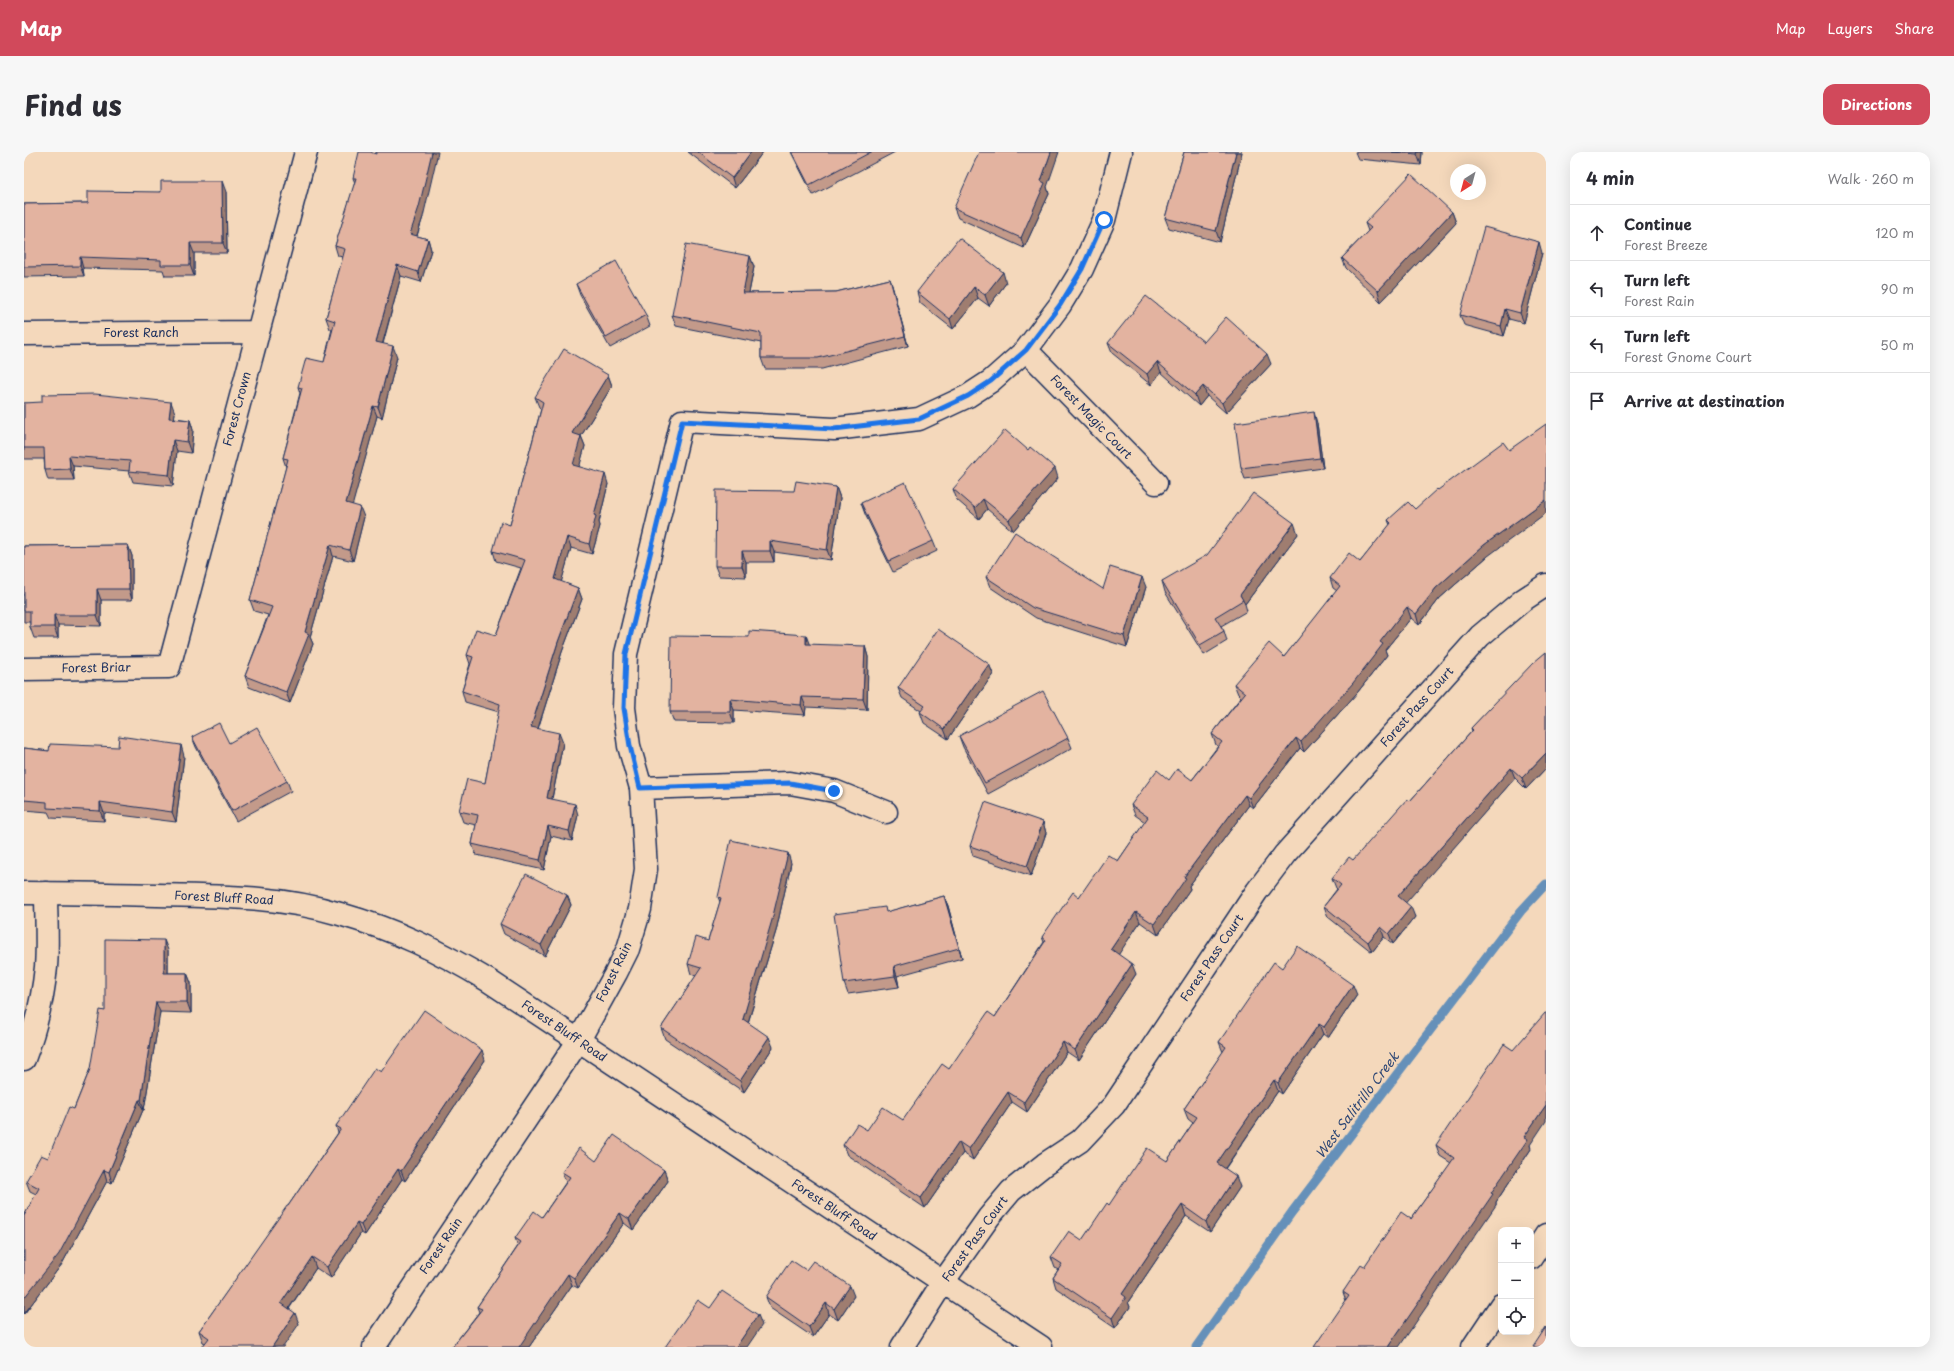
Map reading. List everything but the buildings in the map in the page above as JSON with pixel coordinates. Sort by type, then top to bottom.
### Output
[{"type":"street","name":"Forest Crown","points":[[169,667],[306,152]]},
{"type":"street","points":[[1026,350],[1060,305],[1082,269],[1104,220],[1121,152]]},
{"type":"street","name":"Forest Ranch","points":[[24,334],[257,332]]},
{"type":"street","name":"Forest Rain","points":[[374,1347],[579,1040],[628,949],[640,909],[646,869],[640,788],[630,746],[624,708],[626,654],[682,421],[834,429],[919,419],[968,396],[991,381],[1026,350]]},
{"type":"street","name":"Forest Magic Court","points":[[1026,350],[1156,483]]},
{"type":"street","name":"Forest Pass Court","points":[[902,1347],[943,1282],[989,1217],[1011,1191],[1045,1164],[1080,1141],[1114,1105],[1257,891],[1285,854],[1480,636],[1524,600],[1546,585]]},
{"type":"street","name":"Forest Briar","points":[[24,669],[169,667]]},
{"type":"street","points":[[640,788],[790,783],[834,791],[886,812]]},
{"type":"street","name":"Forest Bluff Road","points":[[24,893],[232,896],[286,902],[339,913],[392,931],[442,953],[489,981],[579,1040],[1041,1347]]},
{"type":"street","points":[[24,1060],[31,1040],[40,1004],[46,967],[46,893]]},
{"type":"street","points":[[1534,1253],[1546,1235]]},
{"type":"street","points":[[1473,1347],[1498,1309]]},
{"type":"waterway","name":"West Salitrillo Creek","points":[[1196,1347],[1292,1212],[1521,911],[1546,884]]},
{"type":"route","points":[[834,791],[790,783],[640,788],[630,746],[624,708],[626,654],[682,421],[834,429],[919,419],[968,396],[991,381],[1026,350],[1060,305],[1082,269],[1104,220]]}]
